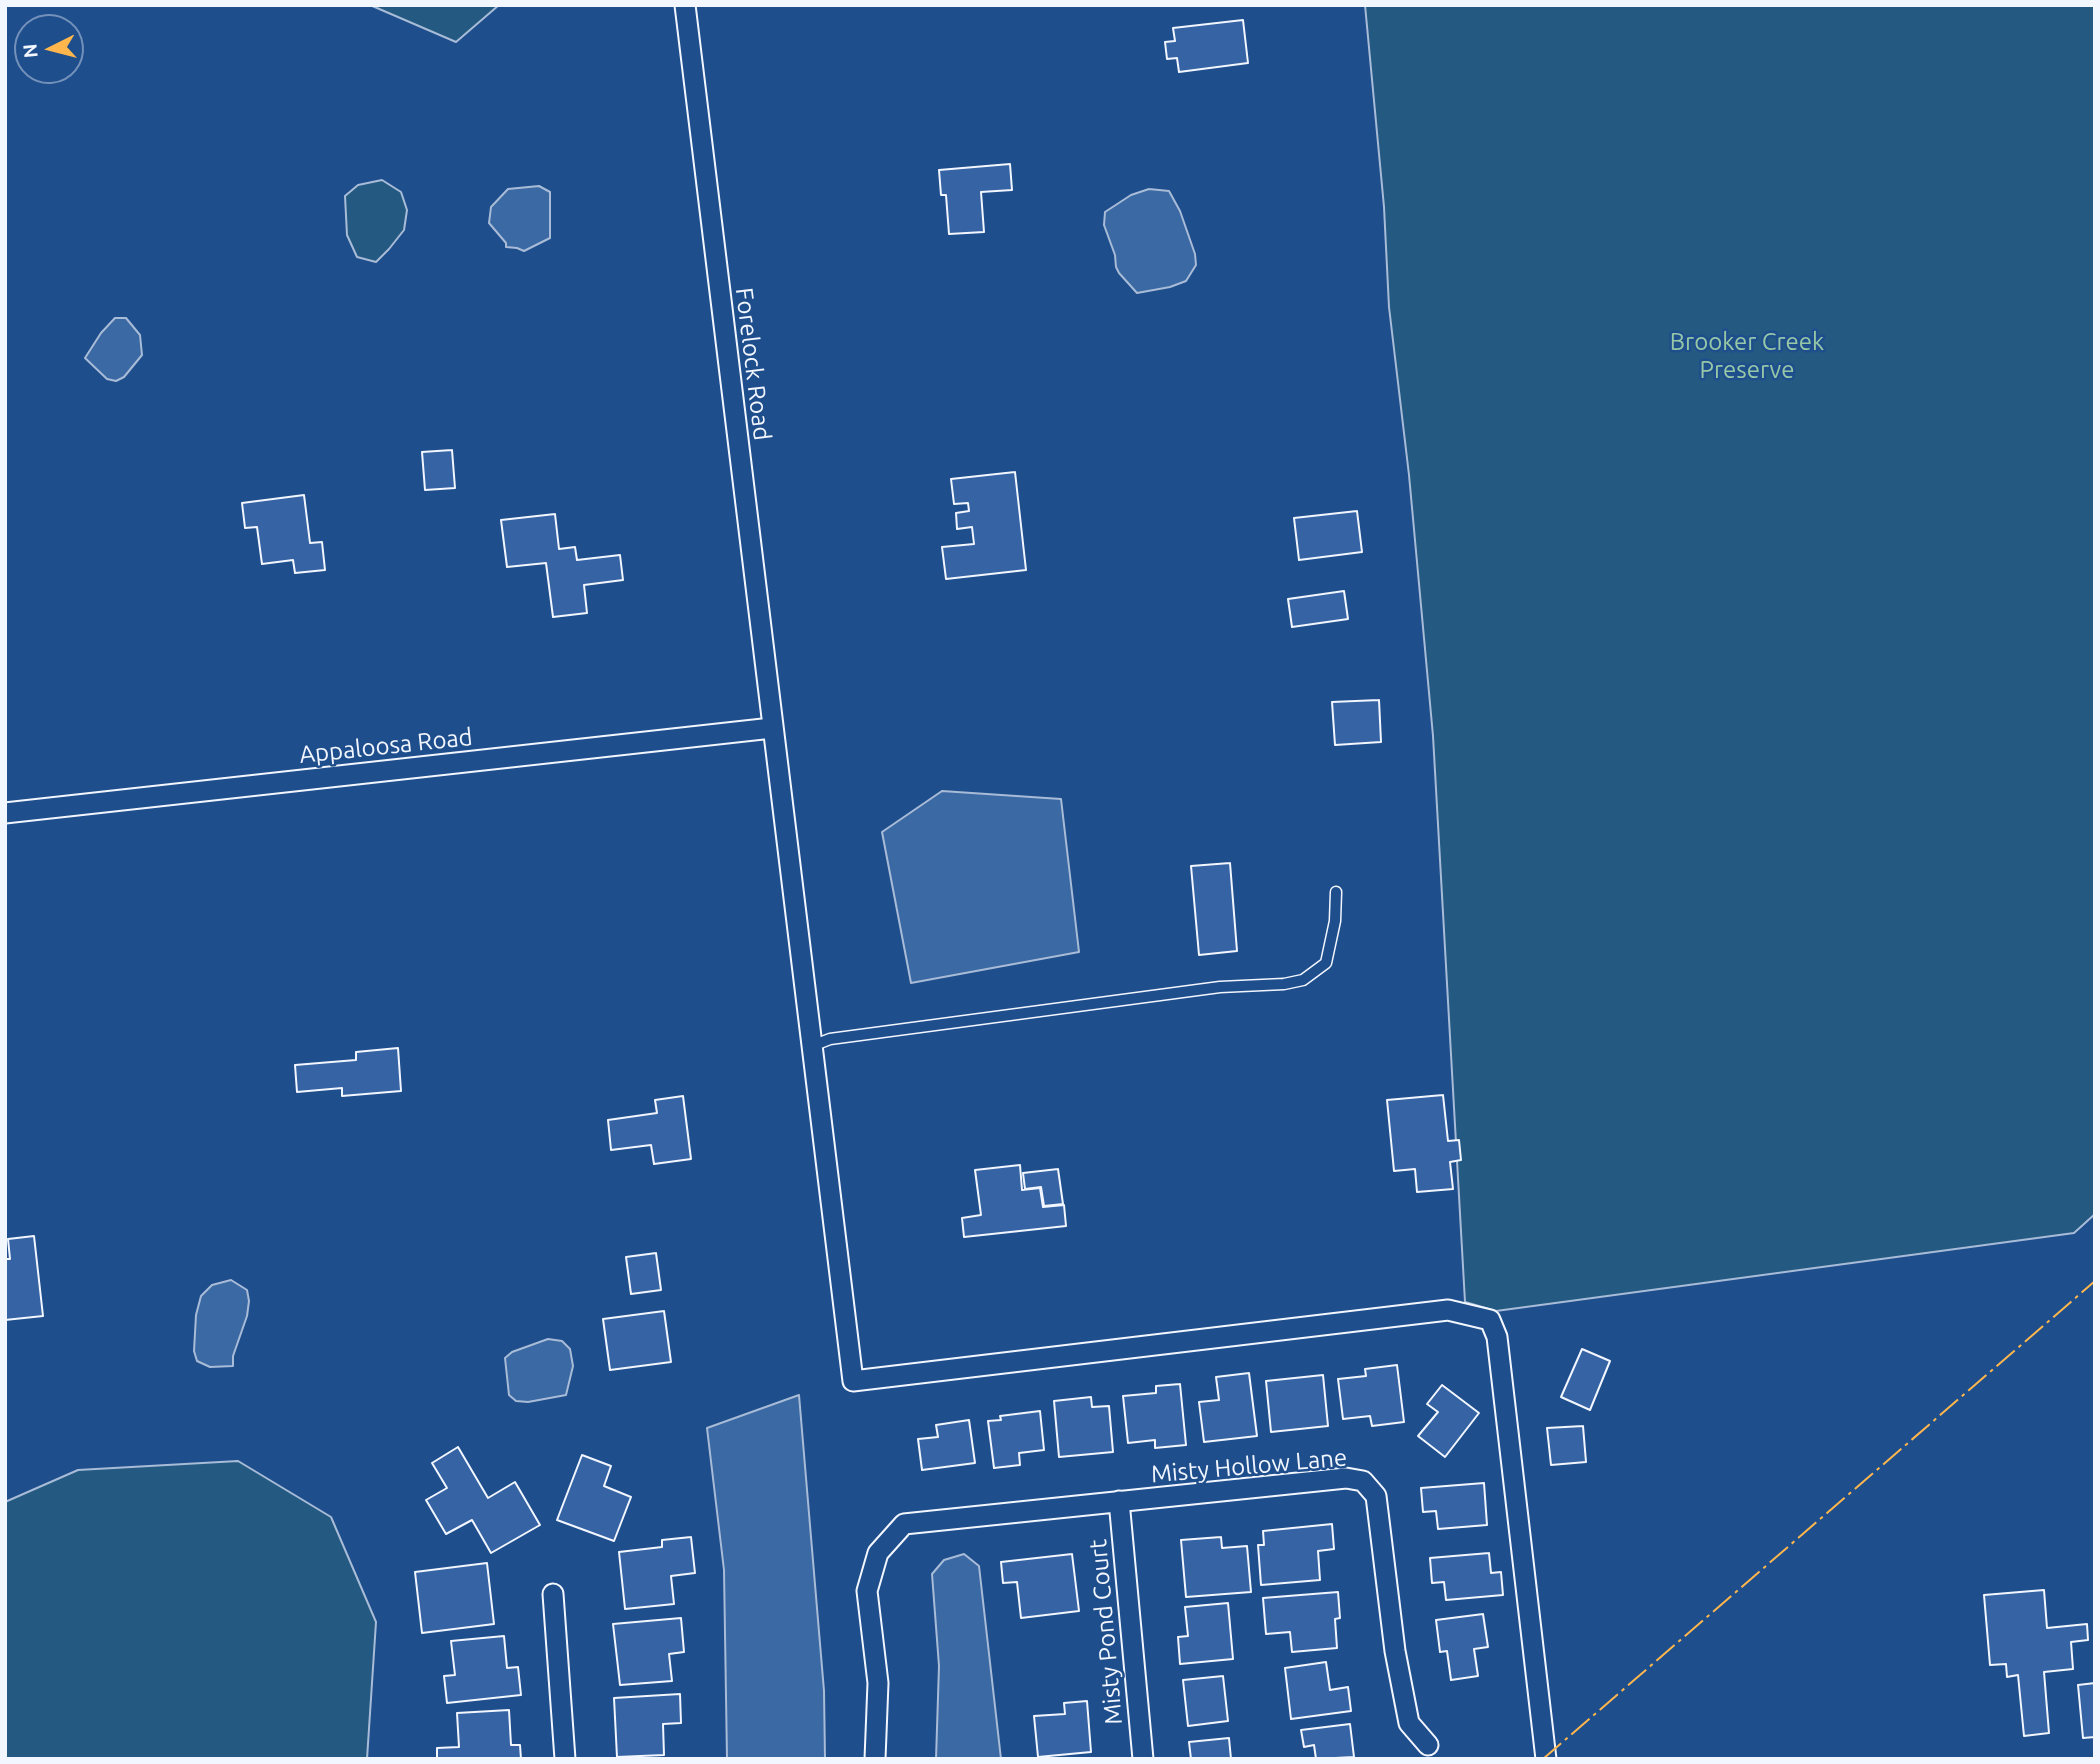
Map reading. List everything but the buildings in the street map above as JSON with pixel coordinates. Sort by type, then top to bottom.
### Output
[{"type":"street","name":"Forelock Road","points":[[685,5],[853,1381],[1448,1310],[1490,1320],[1497,1337],[1546,1759]]},
{"type":"street","name":"Appaloosa Road","points":[[5,813],[772,728]]},
{"type":"street","name":"Misty Hollow Lane","points":[[875,1759],[877,1683],[867,1591],[877,1553],[904,1524],[1346,1478],[1363,1481],[1376,1496],[1395,1651],[1409,1723],[1428,1745]]},
{"type":"street","name":"Misty Pond Court","points":[[1119,1501],[1143,1759]]},
{"type":"street","points":[[553,1594],[565,1759]]},
{"type":"lane","points":[[812,1046],[830,1039],[1220,987],[1284,984],[1303,980],[1326,963],[1335,921],[1336,892]]},
{"type":"green space","points":[[370,5],[499,5],[456,42]]},
{"type":"green space","name":"Brooker Creek Preserve","points":[[1365,5],[2095,5],[2095,1214],[2074,1233],[1496,1311],[1465,1302],[1433,736],[1409,475],[1389,307],[1384,207]]},
{"type":"green space","points":[[382,180],[401,192],[407,210],[404,230],[376,262],[357,257],[347,235],[345,196],[358,185]]},
{"type":"green space","points":[[238,1461],[331,1517],[376,1622],[367,1759],[5,1759],[5,1502],[78,1470]]},
{"type":"shaded area","points":[[539,186],[550,192],[550,238],[524,251],[506,247],[506,243],[489,223],[491,207],[508,189]]},
{"type":"shaded area","points":[[1149,189],[1169,191],[1180,211],[1195,254],[1196,265],[1186,281],[1137,293],[1116,267],[1115,255],[1104,225],[1105,212],[1131,195]]},
{"type":"shaded area","points":[[115,318],[126,318],[140,335],[142,355],[124,377],[116,381],[107,379],[85,358],[101,333]]},
{"type":"shaded area","points":[[942,791],[1061,799],[1079,952],[911,983],[882,832]]},
{"type":"shaded area","points":[[231,1280],[247,1290],[247,1316],[233,1356],[233,1366],[210,1367],[197,1361],[194,1351],[196,1315],[201,1296],[212,1285]]},
{"type":"shaded area","points":[[548,1339],[562,1341],[570,1349],[573,1366],[566,1395],[528,1402],[516,1401],[509,1395],[505,1358],[512,1352]]},
{"type":"shaded area","points":[[799,1395],[824,1691],[825,1759],[727,1759],[724,1570],[707,1428]]},
{"type":"shaded area","points":[[964,1554],[979,1566],[1001,1759],[936,1759],[939,1666],[932,1574],[944,1560]]},
{"type":"power","points":[[1543,1759],[2095,1281]]}]
